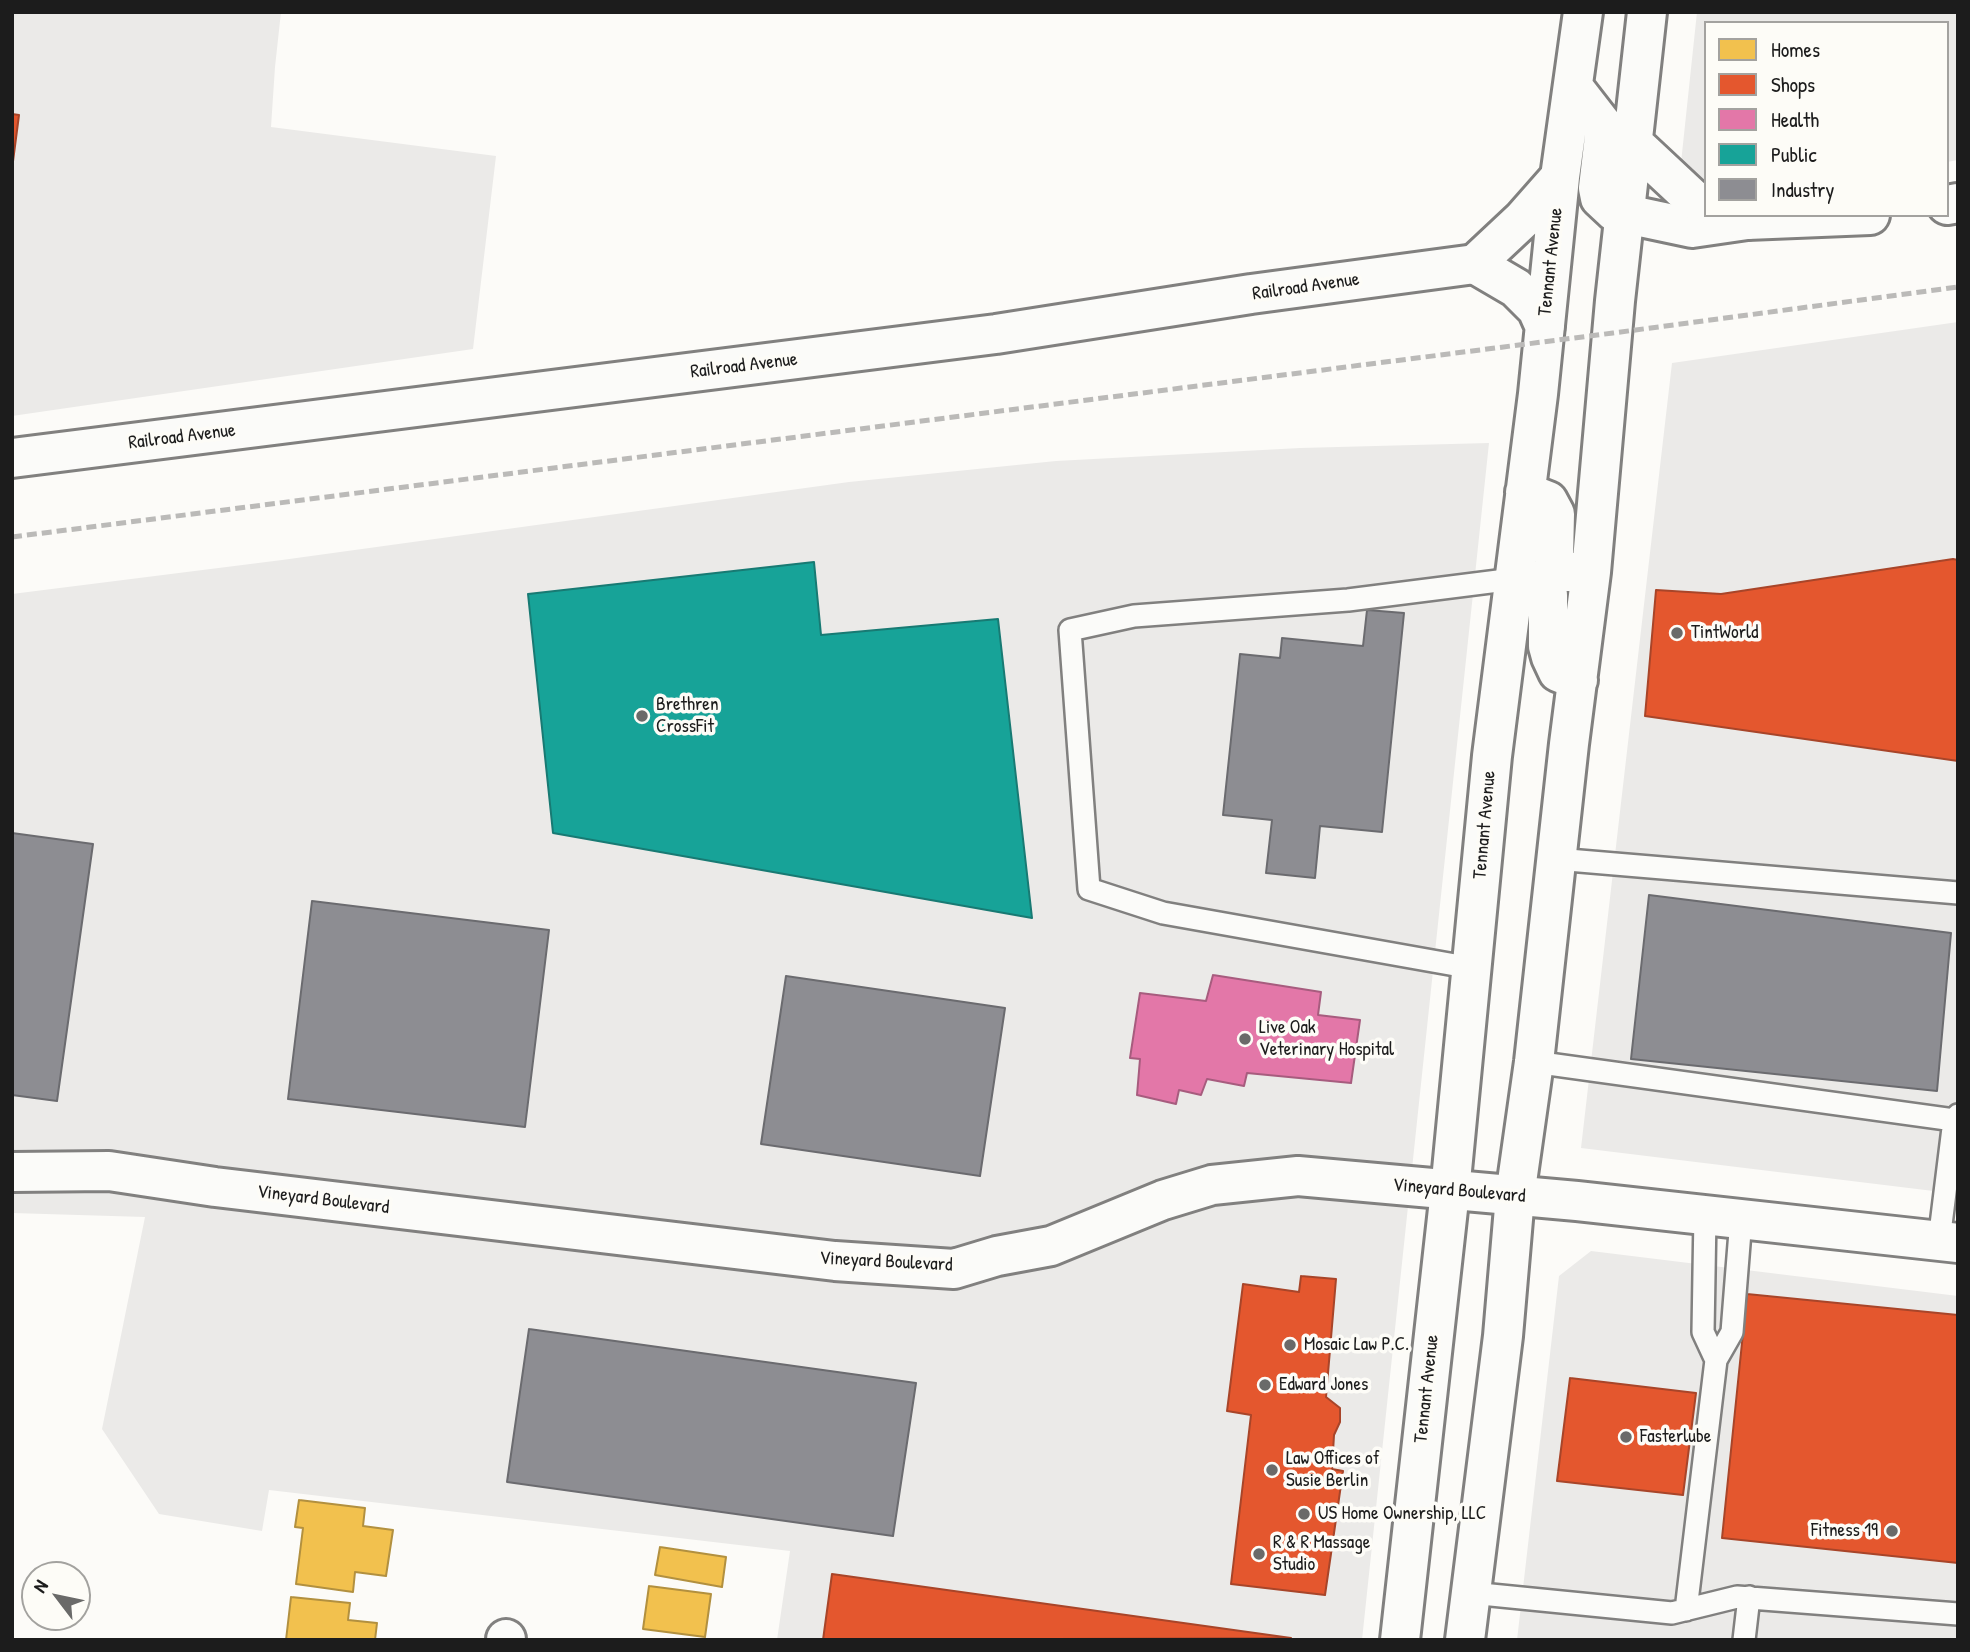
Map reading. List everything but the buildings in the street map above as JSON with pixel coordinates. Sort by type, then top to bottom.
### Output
[{"type":"main road","name":"Tennant Avenue","points":[[1400,1640],[1450,1191],[1492,756],[1545,327],[1560,177],[1583,12]]},
{"type":"main road","points":[[1465,1640],[1503,1336],[1515,1196],[1534,1062],[1591,572],[1615,301],[1647,12]]},
{"type":"main road","points":[[1574,88],[1605,128],[1598,188],[1600,198],[1615,212],[1692,228],[1740,218],[1783,217]]},
{"type":"main road","points":[[1633,143],[1694,200],[1704,203]]},
{"type":"main road","points":[[1545,327],[1538,309],[1516,288],[1475,264],[1523,219],[1560,177]]},
{"type":"main road","name":"Railroad Avenue","points":[[12,458],[996,334],[1251,294],[1475,264]]},
{"type":"main road","points":[[1525,492],[1548,500],[1555,513],[1554,556],[1558,566],[1566,572],[1591,572]]},
{"type":"main road","points":[[1514,579],[1525,578],[1539,584],[1548,595],[1548,646],[1551,657],[1558,672],[1578,680]]},
{"type":"main road","name":"Vineyard Boulevard","points":[[12,1172],[108,1171],[215,1188],[835,1261],[954,1269],[997,1256],[1051,1246],[1163,1200],[1212,1185],[1298,1176],[1723,1217],[1948,1242]]},
{"type":"lane","points":[[1472,968],[1163,913],[1089,889],[1070,629],[1134,616],[1348,600],[1514,579]]},
{"type":"lane","points":[[1556,859],[1958,893]]},
{"type":"lane","points":[[1534,1062],[1956,1117],[1948,1242]]},
{"type":"lane","points":[[1716,1360],[1703,1332],[1723,1217]]},
{"type":"lane","points":[[1686,1610],[1716,1360],[1732,1332],[1723,1217]]},
{"type":"lane","points":[[1471,1593],[1672,1613],[1737,1597],[1749,1597],[1958,1614]]},
{"type":"lane","points":[[1744,1640],[1749,1597]]},
{"type":"shaded area","points":[[12,12],[281,12],[271,127],[496,156],[473,349],[12,416]]},
{"type":"shaded area","points":[[1697,12],[1958,12],[1958,160],[1949,162],[1949,21],[1704,21],[1704,188],[1678,191]]},
{"type":"shaded area","points":[[1958,322],[1958,1194],[1581,1148],[1672,363]]},
{"type":"shaded area","points":[[1489,443],[1362,1640],[777,1640],[790,1551],[269,1490],[262,1531],[159,1514],[102,1429],[145,1217],[12,1213],[12,594],[282,560],[849,482],[1056,461],[1300,448]]},
{"type":"shaded area","points":[[1591,1251],[1958,1296],[1958,1640],[1517,1640],[1559,1276]]},
{"type":"railway","points":[[12,537],[1958,287]]},
{"type":"place","name":"TintWorld","points":[[1677,633]]},
{"type":"place","name":"Brethren CrossFit","points":[[642,716]]},
{"type":"place","name":"Live Oak Veterinary Hospital","points":[[1245,1039]]},
{"type":"place","name":"Mosaic Law P.C.","points":[[1290,1345]]},
{"type":"place","name":"Edward Jones","points":[[1265,1385]]},
{"type":"place","name":"Fasterlube","points":[[1626,1437]]},
{"type":"place","name":"Law Offices of Susie Berlin","points":[[1272,1470]]},
{"type":"place","name":"US Home Ownership, LLC","points":[[1304,1514]]},
{"type":"place","name":"Fitness 19","points":[[1892,1531]]},
{"type":"place","name":"R & R Massage Studio","points":[[1259,1554]]}]
